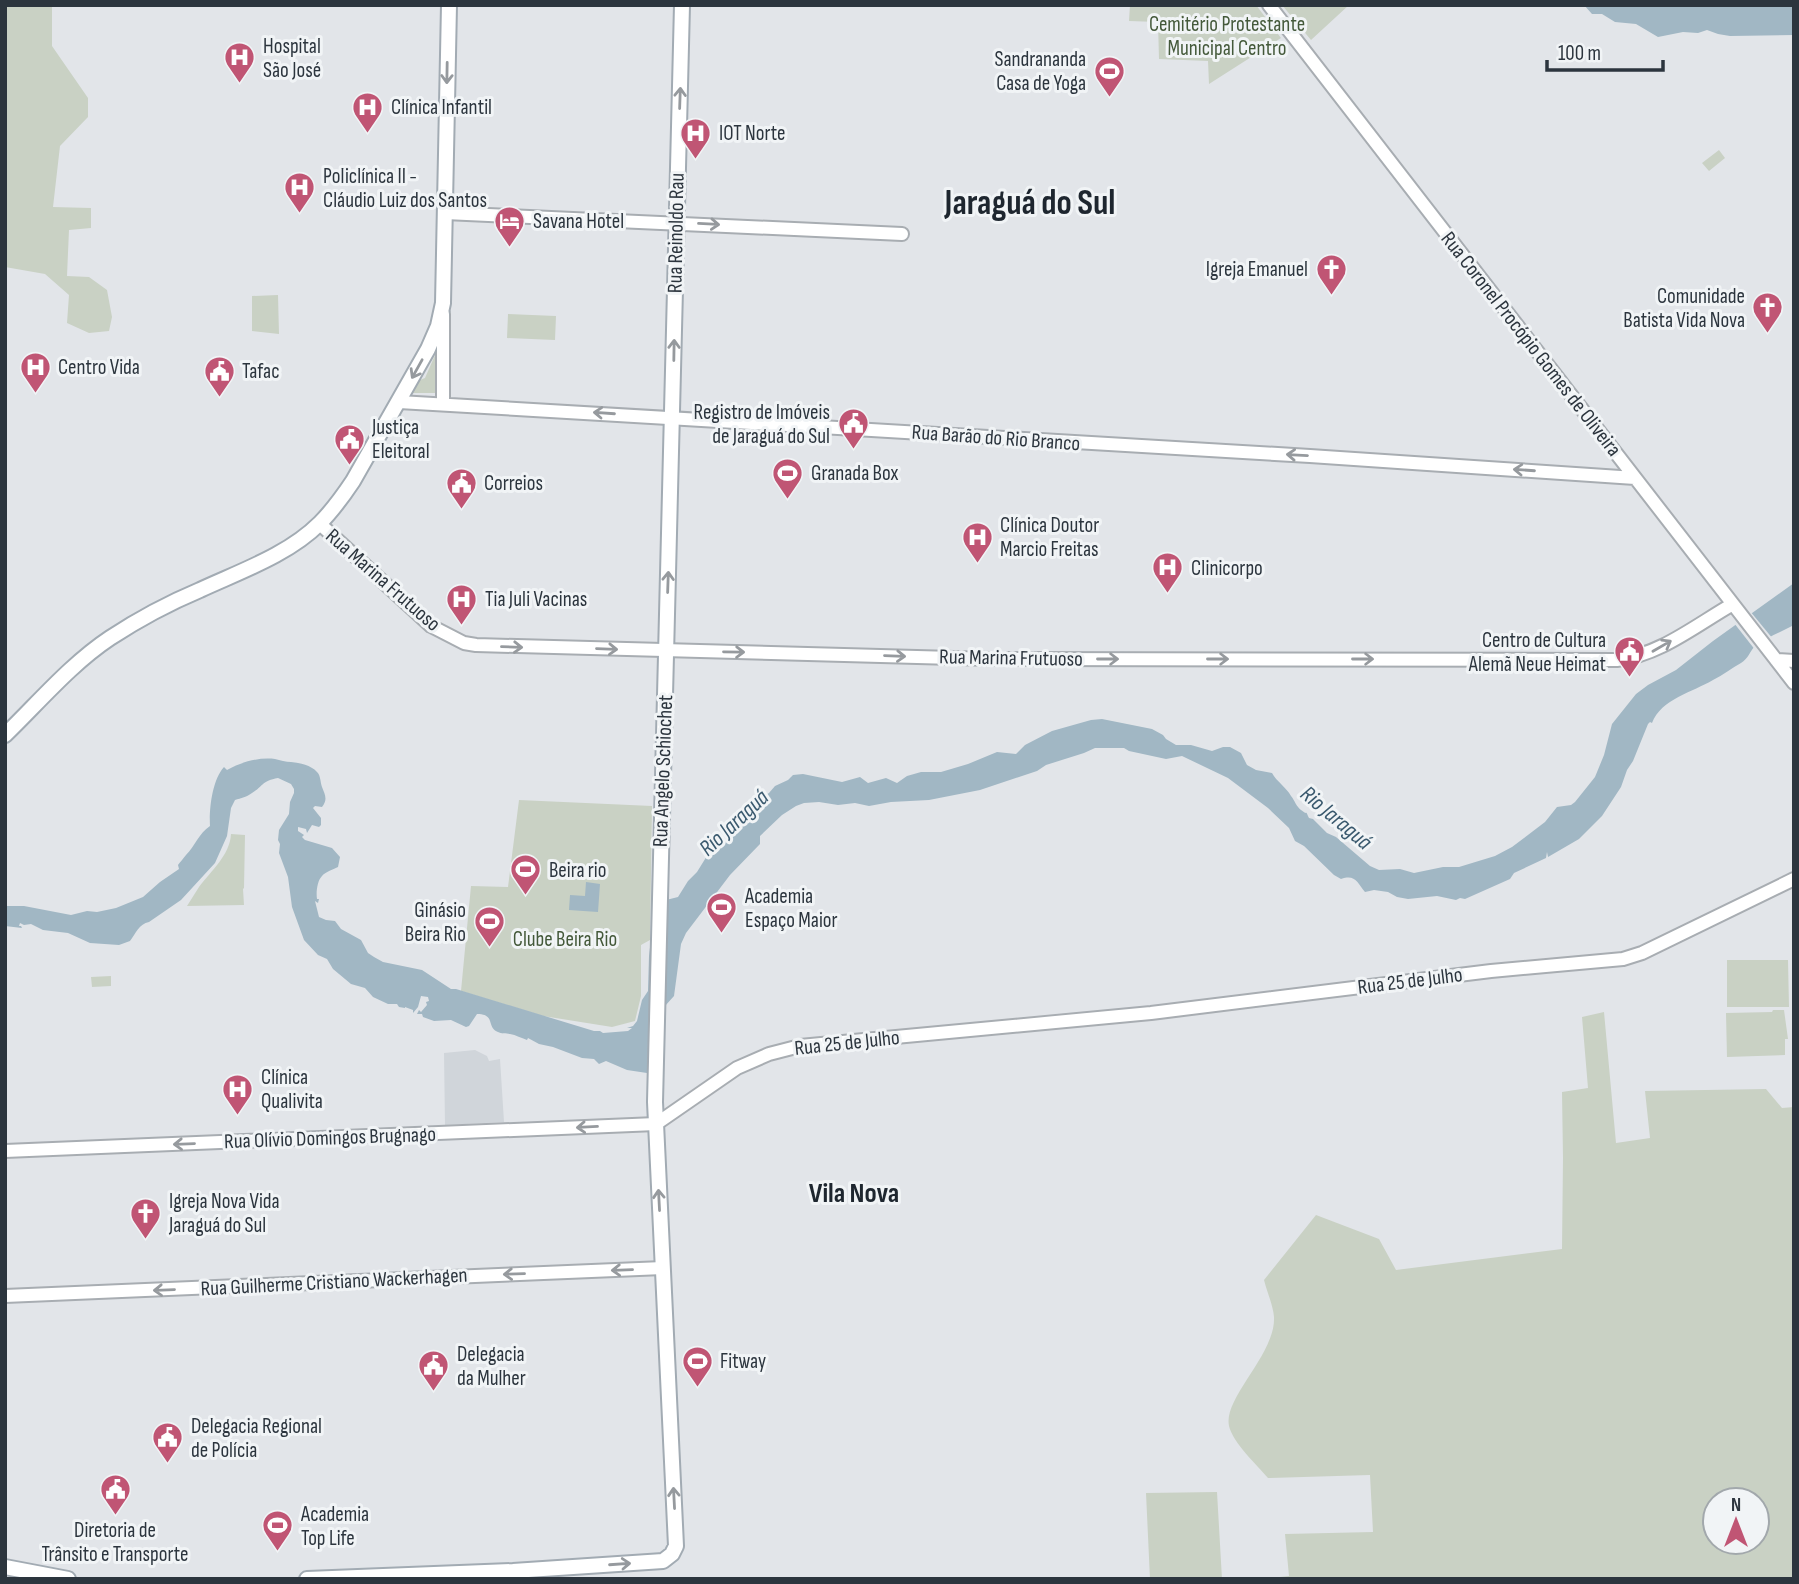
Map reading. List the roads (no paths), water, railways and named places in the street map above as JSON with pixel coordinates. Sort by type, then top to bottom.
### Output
[{"type":"main road","points":[[5,736],[70,670],[109,639],[152,612],[288,547],[320,524],[353,481],[428,349],[438,326],[443,303],[449,5]]},
{"type":"main road","name":"Rua Reinoldo Rau","points":[[672,418],[682,5]]},
{"type":"main road","name":"Rua Angelo Schiochet","points":[[656,1124],[672,418]]},
{"type":"main road","points":[[307,1579],[536,1570],[663,1561],[669,1558],[676,1542],[656,1124]]},
{"type":"main road","points":[[5,1567],[68,1579]]},
{"type":"street","name":"Rua Coronel Procópio Gomes de Oliveira","points":[[1269,5],[1794,683]]},
{"type":"street","points":[[445,214],[902,234]]},
{"type":"street","points":[[443,303],[443,404]]},
{"type":"street","name":"Rua Barão do Rio Branco","points":[[399,402],[1317,456],[1635,478]]},
{"type":"street","points":[[1592,475],[1609,468],[1615,453]]},
{"type":"street","name":"Rua Marina Frutuoso","points":[[320,524],[431,626],[464,643],[476,645],[990,659],[1617,660],[1650,652],[1736,608]]},
{"type":"street","points":[[1773,657],[1794,661]]},
{"type":"street","name":"Rua 25 de Julho","points":[[656,1124],[737,1068],[769,1054],[800,1046],[1150,1013],[1450,976],[1623,959],[1642,953],[1794,879]]},
{"type":"street","name":"Rua Olívio Domingos Brugnago","points":[[5,1151],[656,1124]]},
{"type":"street","name":"Rua Guilherme Cristiano Wackerhagen","points":[[5,1296],[663,1268]]},
{"type":"water","points":[[1584,5],[1794,5],[1794,35],[1730,36],[1707,30],[1658,37],[1636,24],[1615,22],[1602,14],[1592,14]]},
{"type":"water","points":[[1794,583],[1794,625],[1755,646],[1741,663],[1663,708],[1652,723],[1648,724],[1621,787],[1602,816],[1579,839],[1548,857],[1547,852],[1546,858],[1514,873],[1510,879],[1465,899],[1437,896],[1408,899],[1388,892],[1365,892],[1353,878],[1341,879],[1334,875],[1304,846],[1295,841],[1289,828],[1268,808],[1228,778],[1182,756],[1166,759],[1124,748],[1095,748],[980,790],[929,800],[869,806],[819,802],[796,806],[760,836],[760,844],[730,875],[686,933],[681,944],[674,996],[665,1006],[664,1051],[659,1066],[647,1073],[627,1070],[606,1061],[599,1064],[594,1059],[582,1058],[528,1038],[527,1040],[512,1034],[499,1033],[492,1027],[489,1018],[483,1015],[477,1014],[466,1027],[451,1020],[434,1021],[417,1014],[427,1005],[428,997],[421,996],[413,1013],[413,1010],[399,1007],[397,1004],[388,1004],[373,997],[365,988],[351,984],[304,940],[292,907],[288,877],[279,853],[278,840],[279,830],[289,814],[294,789],[291,784],[278,778],[235,800],[231,808],[227,836],[215,863],[181,900],[138,929],[130,941],[119,945],[90,943],[68,933],[43,930],[31,924],[20,923],[22,928],[5,926],[5,906],[24,906],[71,915],[116,908],[143,897],[179,869],[178,865],[210,826],[214,787],[224,767],[227,770],[250,761],[275,759],[302,764],[315,770],[325,795],[322,807],[313,808],[321,818],[321,825],[312,825],[307,833],[306,829],[298,827],[305,840],[332,848],[340,857],[338,867],[325,873],[319,881],[318,903],[315,901],[319,917],[335,921],[341,929],[361,940],[368,953],[383,962],[422,970],[451,989],[594,1031],[628,1031],[632,1028],[627,1028],[637,1021],[642,1000],[648,991],[652,931],[666,900],[678,897],[710,851],[724,843],[762,797],[793,775],[803,774],[842,782],[860,777],[868,783],[886,778],[897,783],[907,776],[921,772],[941,772],[997,752],[1016,754],[1025,745],[1052,731],[1102,719],[1152,729],[1176,745],[1191,745],[1212,751],[1230,747],[1241,753],[1247,765],[1272,773],[1309,818],[1370,866],[1379,870],[1400,869],[1414,873],[1443,867],[1459,867],[1495,856],[1512,847],[1545,822],[1557,807],[1575,802],[1595,777],[1612,724],[1636,694],[1676,670]]},
{"type":"water","points":[[586,882],[600,884],[598,912],[569,910],[570,895],[585,896]]},
{"type":"place","name":"Hospital São José","points":[[240,85]]},
{"type":"place","name":"Sandrananda Casa de Yoga","points":[[1109,98]]},
{"type":"place","name":"Clínica Infantil","points":[[368,134]]},
{"type":"place","name":"IOT Norte","points":[[696,160]]},
{"type":"place","name":"Policlínica II - Cláudio Luiz dos Santos","points":[[300,215]]},
{"type":"place","name":"Savana Hotel","points":[[510,248]]},
{"type":"place","name":"Igreja Emanuel","points":[[1331,296]]},
{"type":"place","name":"Comunidade Batista Vida Nova","points":[[1768,335]]},
{"type":"place","name":"Centro Vida","points":[[35,394]]},
{"type":"place","name":"Tafac","points":[[219,398]]},
{"type":"place","name":"Registro de Imóveis de Jaraguá do Sul","points":[[853,451]]},
{"type":"place","name":"Justiça Eleitoral","points":[[349,466]]},
{"type":"place","name":"Granada Box","points":[[788,500]]},
{"type":"place","name":"Correios","points":[[461,510]]},
{"type":"place","name":"Clínica Doutor Marcio Freitas","points":[[977,564]]},
{"type":"place","name":"Clinicorpo","points":[[1168,595]]},
{"type":"place","name":"Tia Juli Vacinas","points":[[462,626]]},
{"type":"place","name":"Centro de Cultura Alemã Neue Heimat","points":[[1629,679]]},
{"type":"place","name":"Beira rio","points":[[526,897]]},
{"type":"place","name":"Academia Espaço Maior","points":[[722,935]]},
{"type":"place","name":"Ginásio Beira Rio","points":[[489,949]]},
{"type":"place","name":"Clínica Qualivita","points":[[238,1116]]},
{"type":"place","name":"Igreja Nova Vida Jaraguá do Sul","points":[[146,1240]]},
{"type":"place","name":"Fitway","points":[[697,1388]]},
{"type":"place","name":"Delegacia da Mulher","points":[[434,1393]]},
{"type":"place","name":"Delegacia Regional de Polícia","points":[[168,1465]]},
{"type":"place","name":"Diretoria de Trânsito e Transporte","points":[[115,1517]]},
{"type":"place","name":"Academia Top Life","points":[[278,1553]]},
{"type":"district","name":"Jaraguá do Sul","points":[[1030,203]]},
{"type":"district","name":"Vila Nova","points":[[854,1193]]},
{"type":"park label","name":"Cemitério Protestante Municipal Centro","points":[[1227,36]]},
{"type":"park label","name":"Clube Beira Rio","points":[[565,939]]},
{"type":"water label","name":"Rio Jaraguá","points":[[1336,818]]},
{"type":"water label","name":"Rio Jaraguá","points":[[734,823]]}]
